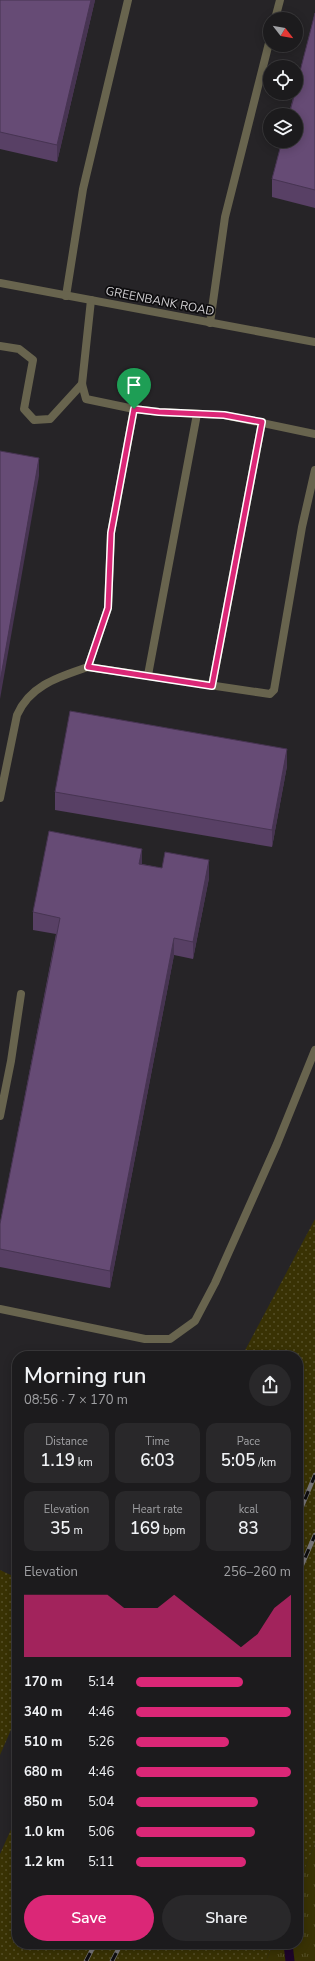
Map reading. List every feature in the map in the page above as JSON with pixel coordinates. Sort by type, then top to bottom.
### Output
[{"type":"street","points":[[66,296],[83,189],[128,0]]},
{"type":"street","points":[[277,12],[280,0]]},
{"type":"street","points":[[210,323],[225,217],[266,52]]},
{"type":"street","name":"GREENBANK ROAD","points":[[0,283],[315,342]]},
{"type":"street","points":[[91,300],[82,384],[86,399],[134,409],[224,415],[315,434]]},
{"type":"street","points":[[0,346],[19,349],[33,360],[24,409],[34,420],[50,419],[82,384]]},
{"type":"street","points":[[88,667],[108,608],[111,533],[134,409]]},
{"type":"street","points":[[148,675],[198,414]]},
{"type":"street","points":[[212,686],[262,422]]},
{"type":"street","points":[[0,798],[17,715],[21,705],[30,694],[54,680],[88,667],[148,675],[268,695],[274,690],[302,527],[315,470]]},
{"type":"street","points":[[0,1116],[11,1062],[21,994]]},
{"type":"street","points":[[0,1309],[145,1339],[170,1339],[195,1321],[215,1283],[276,1148],[315,1050]]},
{"type":"green space","points":[[315,1219],[315,1844],[303,1873],[303,1351],[245,1351]]},
{"type":"green space","points":[[0,1570],[12,1576],[12,1727],[0,1755]]},
{"type":"green space","points":[[12,1827],[12,1949],[271,1949],[266,1961],[0,1961],[0,1854]]},
{"type":"green space","points":[[315,1844],[315,1961],[266,1961],[271,1949],[303,1949],[303,1873]]},
{"type":"building","points":[[0,0],[91,0],[57,145],[0,132]]},
{"type":"building","points":[[315,13],[315,190],[272,179],[280,148],[303,148],[303,108],[291,108],[293,100],[303,100],[303,60]]},
{"type":"building","points":[[0,451],[39,458],[0,682]]},
{"type":"building","points":[[70,711],[287,749],[272,830],[55,792]]},
{"type":"building","points":[[49,831],[142,849],[139,864],[162,868],[165,852],[209,860],[193,942],[174,938],[110,1271],[0,1249],[0,1224],[60,918],[33,912]]},
{"type":"waterway","points":[[289,1949],[290,1961]]},
{"type":"railway","points":[[303,1504],[315,1475]]},
{"type":"railway","points":[[303,1563],[315,1535]]},
{"type":"railway","points":[[86,1961],[92,1949]]},
{"type":"railway","points":[[112,1961],[118,1949]]},
{"type":"route","points":[[134,409],[159,412],[224,415],[262,422],[212,686],[88,667],[108,608],[111,533],[124,454],[134,409]]}]
